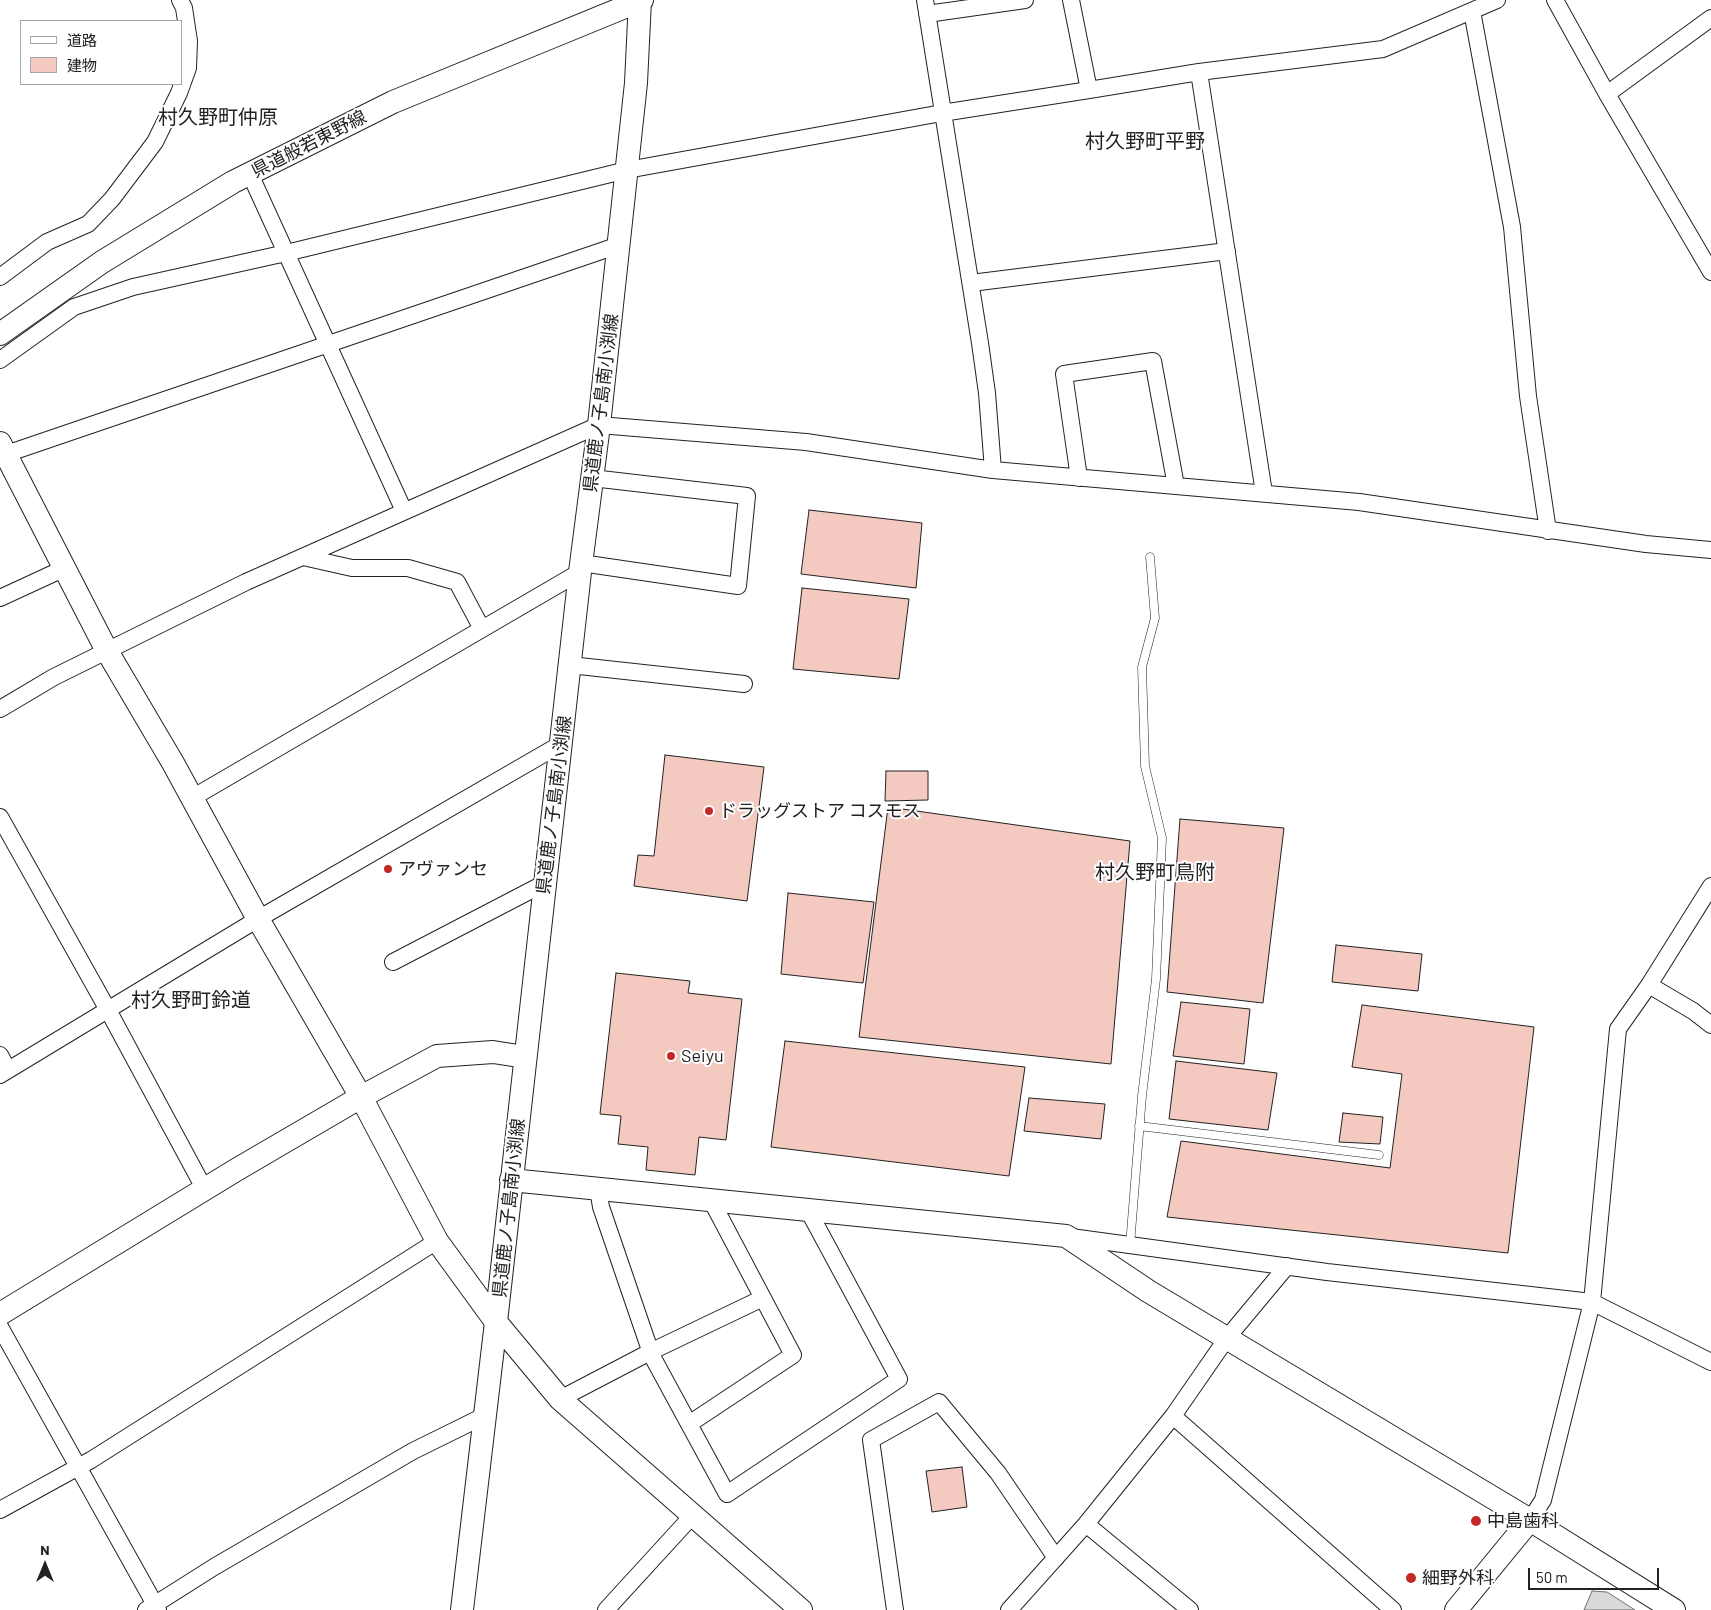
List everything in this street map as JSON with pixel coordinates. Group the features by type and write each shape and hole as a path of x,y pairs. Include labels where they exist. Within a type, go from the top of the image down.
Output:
{"street":[{"path":"180,0 184,8 189,40 188,68 182,85"},
{"name":"県道鹿ノ子島南小渕線","path":"462,1610 581,567 599,425 636,83 641,0"},
{"name":"県道般若東野線","path":"0,334 102,262 233,182 393,102 641,0"},
{"path":"993,470 987,393 926,7 1025,0"},
{"path":"1071,0 1089,90"},
{"path":"0,360 74,307 133,287 286,253 627,170 942,113 1199,72 1383,49 1497,0"},
{"path":"1555,0 1607,94 1706,252 1711,272"},
{"path":"1472,11 1512,227 1528,396 1548,531"},
{"path":"1607,94 1711,18"},
{"path":"1199,72 1264,494"},
{"path":"0,277 47,242 88,224 112,199 155,142 182,85"},
{"path":"250,174 404,512"},
{"path":"618,245 328,344 3,449 107,651 361,1097 438,1241 496,1322 560,1399 801,1610"},
{"path":"971,283 1226,251"},
{"path":"1079,478 1064,374 1153,361 1176,486"},
{"path":"0,709 54,677 246,582 599,425 806,442 993,470 1359,502 1548,531 1646,544 1711,550"},
{"path":"192,798 482,629 581,567 738,586 747,496 592,478"},
{"path":"303,557 352,568 408,568 456,582 482,629"},
{"path":"0,598 65,568"},
{"path":"570,665 744,684"},
{"path":"0,1055 4,1072 258,919 561,744"},
{"path":"0,817 108,1010 205,1190"},
{"path":"392,962 545,883"},
{"path":"1456,1610 1530,1520 1543,1500 1592,1302 1618,1029 1705,906 1711,886"},
{"path":"1649,985 1693,1011 1711,1025"},
{"path":"0,1314 361,1097 437,1056 493,1052 525,1057"},
{"path":"512,1180 1066,1236 1288,1266 1592,1302 1711,1362"},
{"path":"598,1189 601,1207 650,1352 727,1494 899,1379 808,1210"},
{"path":"689,1424 793,1355 711,1200"},
{"path":"1066,1236 1148,1290 1530,1520 1674,1610"},
{"path":"0,1510 91,1460 438,1241"},
{"path":"1106,1263 1130,1245"},
{"path":"1012,1609 1086,1524 1173,1416 1227,1338 1288,1266"},
{"path":"560,1399 650,1352 763,1298"},
{"path":"0,1326 153,1608 214,1567 413,1451 484,1416"},
{"path":"895,1610 871,1440 939,1402 998,1473 1056,1558"},
{"path":"1173,1416 1393,1610"},
{"path":"606,1610 693,1515"},
{"path":"1086,1524 1190,1610"}],"lane":[{"path":"1130,1245 1140,1126 1156,979 1162,838 1145,766 1142,667 1155,618 1150,557"},
{"path":"1140,1126 1379,1155"}],"shaded area":[{"path":"1592,1591 1607,1592 1635,1610 1584,1610"}],"building":[{"path":"809,510 922,523 916,588 801,574"},
{"path":"802,588 909,599 899,679 793,669"},
{"name":"ドラッグストア コスモス","path":"665,755 764,767 747,901 634,886 638,855 654,856"},
{"path":"886,771 928,771 928,800 885,801"},
{"path":"888,807 1130,841 1111,1064 859,1037"},
{"path":"1180,819 1284,828 1263,1003 1167,992"},
{"path":"788,893 874,902 863,983 781,974"},
{"path":"1336,945 1422,954 1418,991 1332,982"},
{"name":"Seiyu","path":"616,973 690,981 688,993 742,999 726,1140 699,1137 695,1175 646,1170 648,1147 618,1144 621,1116 600,1114"},
{"path":"1181,1002 1250,1009 1244,1064 1173,1056"},
{"path":"1362,1005 1534,1027 1508,1253 1167,1217 1181,1141 1390,1168 1402,1074 1352,1067"},
{"path":"785,1041 1025,1067 1009,1176 771,1147"},
{"path":"1176,1061 1277,1073 1268,1130 1169,1119"},
{"path":"1029,1098 1105,1104 1101,1139 1024,1131"},
{"path":"1343,1113 1383,1117 1380,1144 1339,1142"},
{"path":"962,1467 967,1507 932,1512 926,1471"}],"place":[{"name":"ドラッグストア コスモス","path":"709,811"},
{"name":"アヴァンセ","path":"388,869"},
{"name":"Seiyu","path":"671,1056"},
{"name":"中島歯科","path":"1476,1521"},
{"name":"細野外科","path":"1411,1578"}],"district":[{"name":"村久野町仲原","path":"218,117"},
{"name":"村久野町平野","path":"1145,141"},
{"name":"村久野町鳥附","path":"1155,872"},
{"name":"村久野町鈴道","path":"191,1000"}]}
